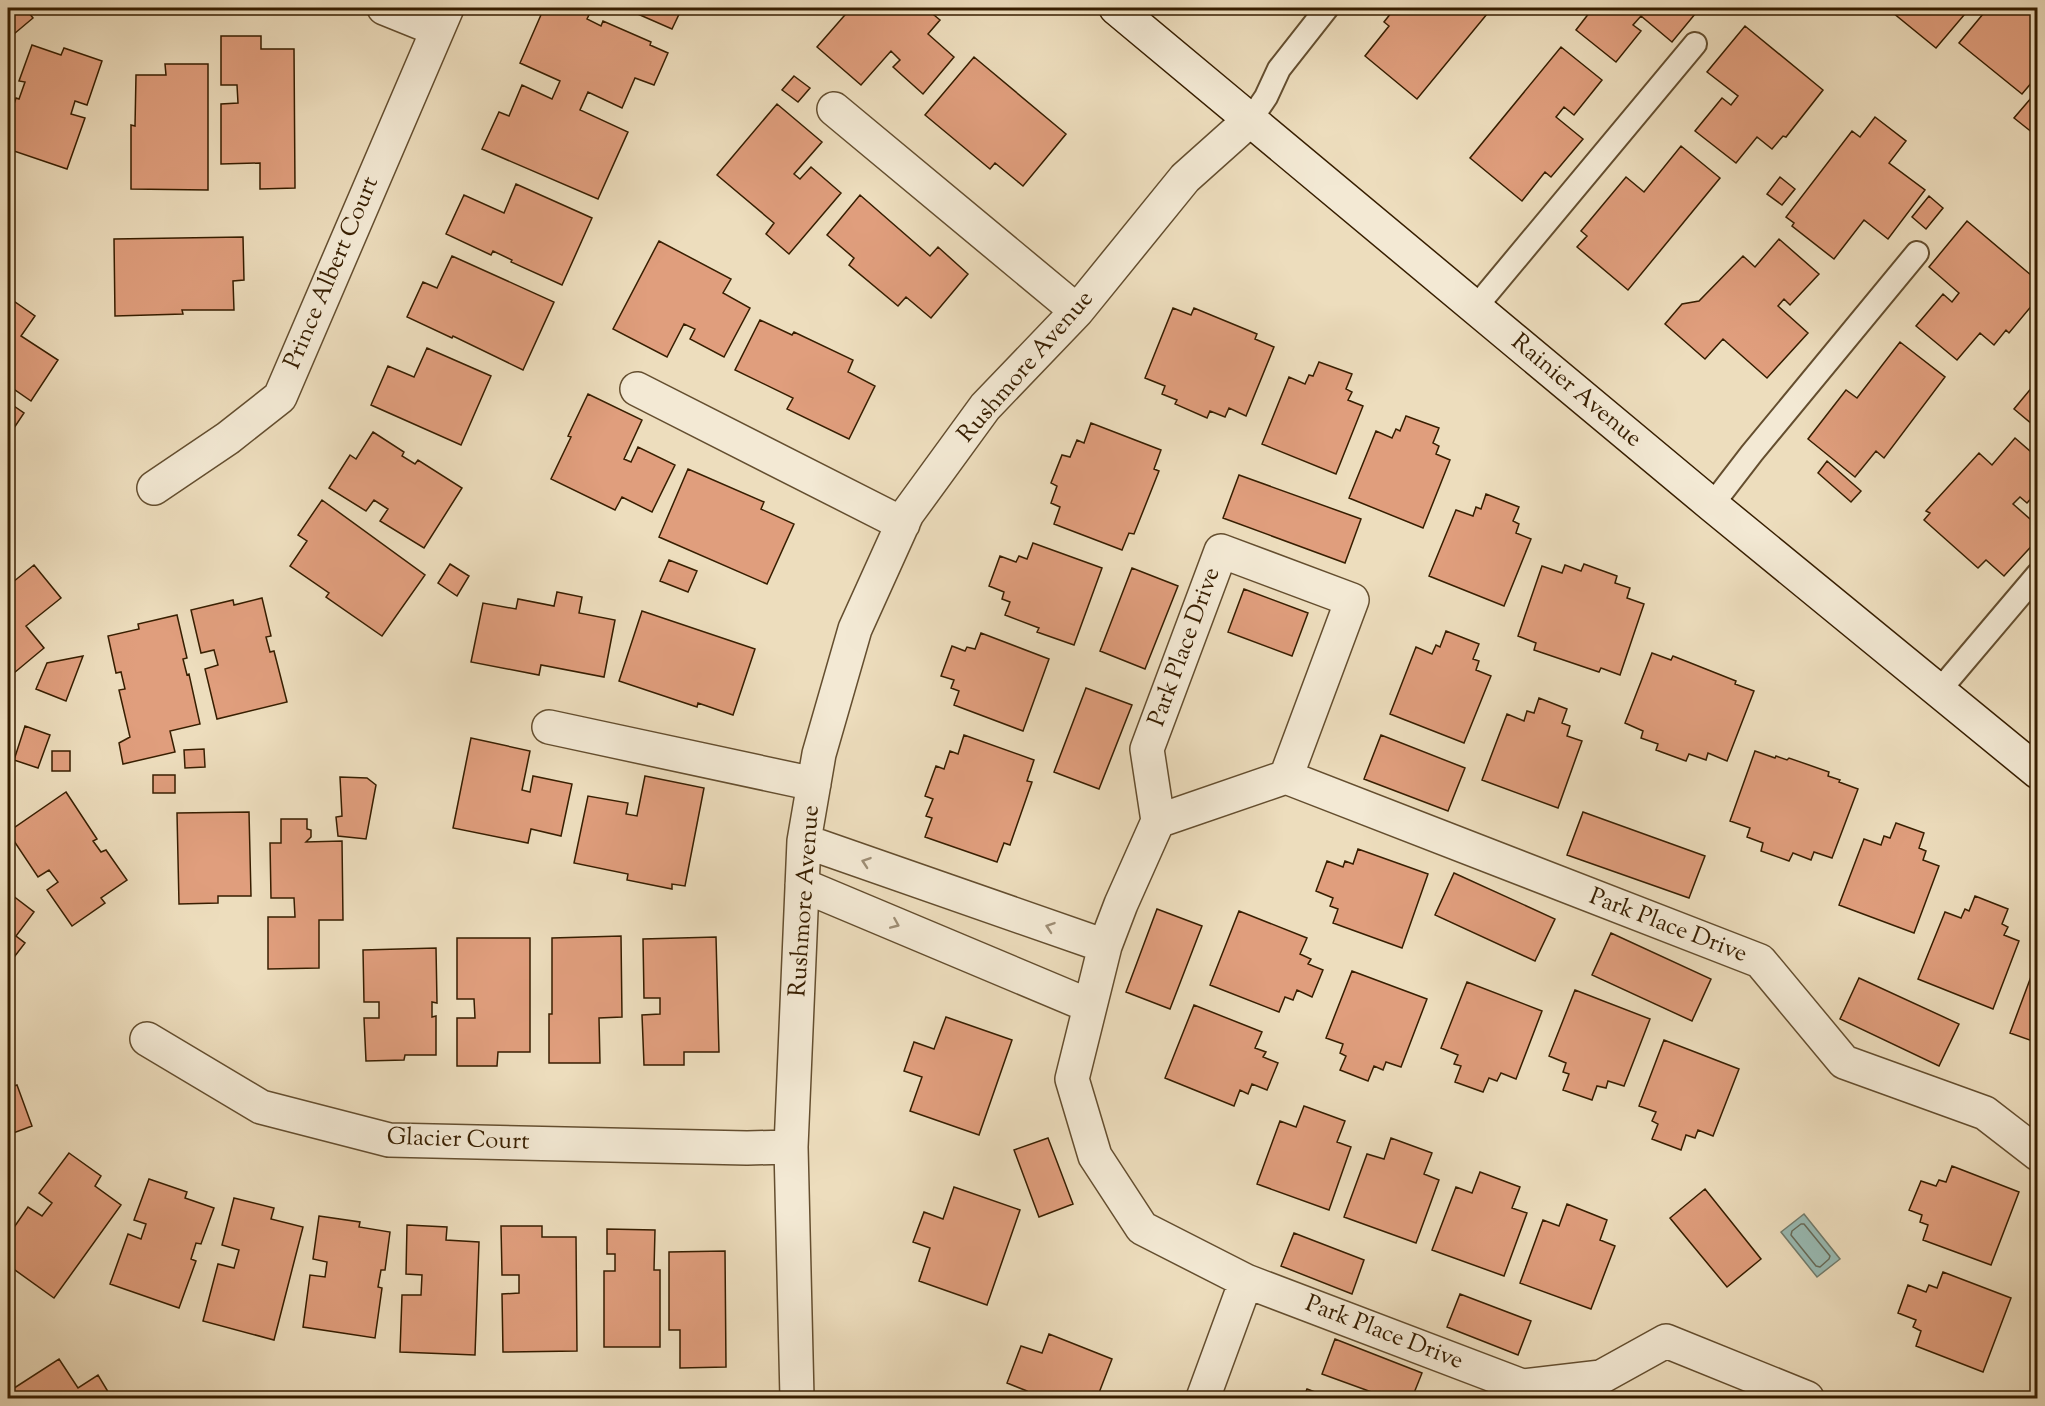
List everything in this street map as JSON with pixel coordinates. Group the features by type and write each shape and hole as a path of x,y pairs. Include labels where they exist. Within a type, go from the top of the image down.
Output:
{"street":[{"path":"384,8 441,19"},
{"name":"Rainier Avenue","path":"1116,8 1712,505 2037,772"},
{"name":"Prince Albert Court","path":"154,488 228,438 280,397 441,19"},
{"path":"834,109 1077,311"},
{"name":"Rushmore Avenue","path":"797,1398 791,1147 804,841 819,754 855,629 907,514 985,407 1077,311 1185,178 1251,119"},
{"path":"637,389 903,524"},
{"name":"Park Place Drive","path":"1807,1398 1666,1341 1601,1377 1520,1392 1246,1281 1142,1228 1095,1156 1072,1079 1105,946 1120,904 1158,820 1147,749 1221,550 1352,600 1286,777 1760,961 1844,1062 1985,1113 2037,1154"},
{"path":"549,727 814,784"},
{"path":"1158,820 1286,777"},
{"path":"804,841 1105,946"},
{"path":"802,885 1090,1006"},
{"name":"Glacier Court","path":"147,1039 261,1107 389,1140 791,1147"},
{"path":"1203,1398 1246,1281"}],"lane":[{"path":"1251,119 1266,97 1279,69 1327,8"},
{"path":"1475,308 1695,44"},
{"path":"1712,505 1752,453 1917,254"},
{"path":"1938,692 2037,574"}],"water":[{"path":"1804,1214 1840,1259 1817,1277 1781,1232"}],"building":[{"path":"8,8 25,8 33,18 8,39"},
{"path":"544,8 571,8 589,15 587,19 601,26 603,21 651,42 650,45 668,53 654,85 635,78 622,108 588,92 580,110 628,132 598,199 482,149 499,112 509,116 522,85 552,99 560,81 520,63"},
{"path":"624,8 682,8 672,29"},
{"path":"851,8 930,8 928,10 940,20 928,34 954,57 923,94 893,67 900,60 891,51 861,85 817,47"},
{"path":"1395,8 1492,8 1417,99 1365,56 1389,26 1384,22"},
{"path":"1593,8 1700,8 1672,42 1641,16 1633,25 1641,31 1616,62 1576,30"},
{"path":"1887,8 1970,8 1936,48"},
{"path":"1988,8 2035,8 2038,10 2038,75 2022,94 1959,43"},
{"path":"1745,26 1823,90 1786,137 1783,136 1772,149 1757,137 1736,163 1695,131 1722,98 1731,105 1738,96 1707,72"},
{"path":"221,36 261,36 261,49 294,49 295,188 260,189 260,163 221,164 221,104 238,103 237,85 221,85"},
{"path":"32,45 61,55 64,48 102,61 87,105 75,101 71,114 85,118 67,169 8,149 8,122 16,98 19,99 25,82 19,81"},
{"path":"1561,47 1602,80 1574,115 1564,107 1556,117 1583,139 1551,177 1545,172 1522,201 1470,158"},
{"path":"974,57 1066,134 1023,186 995,163 990,169 925,115"},
{"path":"165,64 208,64 208,190 131,189 131,125 135,126 136,75 166,75"},
{"path":"794,76 810,88 798,102 782,90"},
{"path":"2038,90 2038,137 2014,118"},
{"path":"777,104 822,142 794,174 800,179 811,167 841,193 789,254 766,234 774,223 717,175"},
{"path":"1875,117 1906,141 1889,163 1925,190 1888,239 1864,220 1834,259 1792,226 1794,223 1786,217 1852,131 1860,137"},
{"path":"1681,146 1720,178 1628,290 1577,247 1587,236 1581,231 1626,177 1644,192"},
{"path":"1780,177 1795,189 1782,205 1767,194"},
{"path":"516,184 592,218 562,285 511,262 512,260 493,251 491,255 446,234 464,195 504,213"},
{"path":"860,195 930,256 938,247 968,274 931,318 906,297 898,306 849,265 854,258 827,235"},
{"path":"1929,196 1943,208 1926,229 1912,217"},
{"path":"1967,221 2038,281 2038,298 2009,333 2006,330 1994,345 1980,333 1957,360 1916,326 1943,294 1952,302 1959,293 1929,267"},
{"path":"243,237 244,280 233,281 234,310 182,310 183,314 115,316 114,239"},
{"path":"1779,239 1819,274 1790,305 1784,299 1778,306 1808,333 1767,378 1723,339 1705,359 1665,324 1682,304 1699,301 1743,256 1755,267"},
{"path":"659,241 731,279 723,293 750,308 724,357 690,339 695,329 684,324 667,357 613,329"},
{"path":"452,256 554,302 523,370 453,336 452,338 407,317 423,282 437,288"},
{"path":"8,297 35,316 21,336 58,360 31,401 8,385"},
{"path":"1173,308 1191,315 1194,308 1257,334 1255,339 1274,347 1246,416 1229,408 1225,417 1210,411 1207,418 1175,404 1177,400 1162,394 1165,386 1145,378"},
{"path":"760,320 792,335 794,332 853,360 848,372 875,386 849,439 787,409 793,398 735,370"},
{"path":"1900,342 1945,377 1884,458 1876,451 1855,477 1808,439 1846,390 1857,398"},
{"path":"427,348 491,376 461,445 371,405 388,366 414,377"},
{"path":"1319,362 1352,374 1346,389 1352,392 1348,400 1363,406 1336,474 1262,444 1289,377 1305,384 1309,375 1313,376"},
{"path":"2038,380 2038,429 2014,409"},
{"path":"588,394 642,420 624,459 631,462 638,447 675,465 652,512 622,497 615,510 551,479"},
{"path":"8,402 24,413 8,437"},
{"path":"1406,416 1439,428 1433,443 1439,446 1436,454 1450,460 1423,528 1349,498 1376,431 1392,438 1396,429 1400,431"},
{"path":"1091,423 1161,450 1154,469 1159,471 1134,534 1129,533 1122,550 1054,524 1060,507 1051,503 1057,486 1051,483 1062,455 1070,457 1077,440 1084,443"},
{"path":"373,432 404,452 402,456 415,464 418,460 462,488 424,548 380,521 388,509 374,500 366,511 329,488 350,455 356,459"},
{"path":"2015,438 2038,458 2038,491 2027,503 2020,497 2013,504 2038,526 2038,539 2004,576 1986,560 1978,568 1924,520 1930,513 1926,511 1979,453 1992,465"},
{"path":"1827,461 1861,491 1851,502 1818,473"},
{"path":"688,469 764,502 761,509 794,524 767,584 659,537"},
{"path":"1239,475 1361,519 1345,563 1223,518"},
{"path":"1486,494 1519,507 1513,521 1519,524 1516,533 1531,539 1504,606 1429,576 1456,510 1473,516 1476,507 1481,509"},
{"path":"322,500 425,575 382,636 326,597 329,593 290,566 307,541 298,535"},
{"path":"1033,543 1102,568 1074,645 1037,632 1039,628 1005,615 1010,602 1002,599 1004,592 989,586 1000,556 1016,562 1019,556 1027,559"},
{"path":"669,560 697,571 688,592 660,581"},
{"path":"450,564 469,576 457,596 438,583"},
{"path":"1584,564 1617,576 1615,583 1630,588 1627,598 1644,604 1620,675 1601,668 1599,672 1534,650 1536,643 1518,636 1542,566 1562,573 1565,565 1581,571"},
{"path":"34,565 61,598 26,626 44,648 8,678 8,586"},
{"path":"1132,568 1178,586 1145,669 1100,651"},
{"path":"1244,589 1308,613 1292,656 1228,632"},
{"path":"557,592 582,597 579,613 615,620 604,677 541,665 539,675 471,662 483,603 516,609 518,599 554,606"},
{"path":"262,598 271,636 266,637 270,652 274,651 287,702 217,719 205,669 218,665 214,650 201,653 191,610 233,600 234,605"},
{"path":"642,611 755,649 733,715 698,703 697,707 619,681"},
{"path":"177,615 187,658 183,659 187,675 189,674 200,724 170,731 175,752 123,764 119,743 130,737 119,690 125,689 121,672 116,673 108,636 139,629 138,624"},
{"path":"1446,631 1479,644 1473,659 1479,661 1476,670 1491,676 1464,743 1390,714 1416,647 1432,654 1436,645 1440,647"},
{"path":"981,633 1049,659 1023,731 954,705 959,691 951,688 954,680 941,676 952,646 965,651 967,647 975,649"},
{"path":"1652,653 1671,660 1673,656 1736,681 1735,684 1754,691 1727,761 1708,753 1706,760 1689,754 1686,761 1656,750 1658,744 1641,738 1643,731 1625,723"},
{"path":"83,656 66,701 36,689 47,663"},
{"path":"1086,688 1132,705 1099,789 1054,772"},
{"path":"1539,698 1567,709 1562,723 1570,726 1567,736 1582,741 1558,808 1482,780 1507,714 1524,721 1527,711 1534,713"},
{"path":"25,726 50,735 38,768 14,760"},
{"path":"964,735 1034,760 1027,781 1032,782 1010,845 1004,843 997,862 925,837 932,818 926,816 933,799 925,796 936,766 944,769 950,751 958,754"},
{"path":"1381,735 1465,768 1448,811 1364,779"},
{"path":"471,738 530,751 522,790 530,792 533,776 572,784 561,836 531,829 528,843 453,828"},
{"path":"204,749 205,767 185,768 184,750"},
{"path":"52,751 70,751 70,771 52,771"},
{"path":"1755,751 1775,758 1776,756 1787,760 1789,758 1829,772 1828,776 1858,789 1832,858 1814,852 1811,860 1793,853 1789,861 1761,851 1763,843 1747,837 1750,828 1730,821"},
{"path":"153,775 175,775 175,793 153,793"},
{"path":"645,776 704,788 685,886 672,884 672,889 627,880 628,874 574,863 588,796 628,803 626,814 637,816"},
{"path":"340,777 367,778 376,785 366,839 338,836 336,817 342,816"},
{"path":"66,792 97,839 93,841 101,852 106,850 127,880 101,898 105,903 72,926 47,890 58,882 49,870 38,877 8,832"},
{"path":"249,812 251,896 218,896 218,903 179,904 177,813"},
{"path":"1583,812 1705,856 1689,898 1567,855"},
{"path":"281,819 307,819 307,829 311,830 311,837 306,842 342,841 343,920 319,920 319,968 268,969 268,917 295,917 294,898 271,898 270,843 281,843"},
{"path":"1896,823 1924,833 1919,848 1926,851 1923,860 1939,866 1914,933 1839,905 1864,839 1881,845 1884,836 1890,838"},
{"path":"1358,849 1428,874 1402,948 1333,923 1338,909 1330,906 1333,898 1316,891 1327,861 1343,867 1345,861 1353,864"},
{"path":"1454,873 1555,919 1535,961 1435,915"},
{"path":"8,892 34,912 16,936 25,943 8,965"},
{"path":"1975,896 2008,909 2002,924 2008,927 2004,935 2019,941 1993,1009 1918,979 1945,912 1961,918 1965,909 1969,911"},
{"path":"1157,909 1202,926 1170,1009 1126,992"},
{"path":"1239,911 1307,938 1300,954 1311,959 1308,964 1323,970 1312,997 1297,990 1293,1000 1285,997 1279,1012 1210,985"},
{"path":"1611,933 1711,979 1692,1021 1592,975"},
{"path":"621,936 622,1017 599,1018 600,1063 549,1063 549,1014 552,1014 552,938"},
{"path":"716,937 719,1052 684,1052 684,1065 644,1065 642,1015 660,1014 660,998 644,998 643,939"},
{"path":"457,938 530,938 530,1052 498,1052 497,1066 457,1066 457,1018 475,1018 474,999 457,999"},
{"path":"436,948 437,1003 432,1002 432,1017 436,1016 436,1055 405,1055 404,1060 366,1061 364,1018 379,1018 379,1002 364,1002 363,950"},
{"path":"2035,966 2038,967 2038,1043 2010,1033"},
{"path":"1352,971 1427,999 1401,1067 1386,1062 1383,1070 1374,1066 1368,1081 1340,1070 1346,1056 1340,1053 1343,1044 1326,1038"},
{"path":"1859,978 1959,1024 1939,1066 1840,1019"},
{"path":"1467,982 1542,1011 1516,1079 1501,1073 1497,1081 1489,1078 1483,1092 1455,1082 1461,1066 1454,1064 1458,1055 1441,1048"},
{"path":"1575,990 1650,1019 1624,1086 1608,1081 1606,1088 1597,1086 1592,1100 1563,1090 1569,1074 1563,1072 1566,1063 1549,1056"},
{"path":"1194,1005 1262,1032 1255,1048 1266,1052 1263,1057 1278,1063 1267,1090 1252,1084 1248,1094 1240,1090 1234,1106 1165,1078"},
{"path":"8,1011 14,1012 9,1051 8,1050"},
{"path":"946,1017 1012,1040 979,1135 910,1111 922,1077 904,1071 914,1042 934,1049"},
{"path":"1664,1040 1739,1069 1713,1136 1698,1130 1695,1138 1686,1135 1681,1150 1652,1139 1658,1124 1652,1121 1656,1112 1639,1106"},
{"path":"17,1085 32,1126 8,1135 8,1088"},
{"path":"1304,1106 1345,1121 1337,1142 1351,1147 1329,1210 1257,1184 1280,1121 1296,1127"},
{"path":"1048,1138 1073,1204 1039,1217 1014,1150"},
{"path":"1391,1138 1432,1153 1424,1174 1439,1180 1416,1243 1344,1217 1367,1154 1384,1159"},
{"path":"69,1153 101,1176 95,1186 121,1205 54,1298 8,1265 8,1236 28,1207 42,1216 52,1203 39,1193"},
{"path":"1952,1166 2019,1192 1991,1265 1923,1240 1928,1225 1920,1222 1922,1215 1909,1210 1921,1181 1936,1186 1939,1180 1946,1182"},
{"path":"1480,1172 1520,1187 1512,1208 1527,1213 1504,1276 1432,1250 1456,1187 1472,1193"},
{"path":"149,1179 187,1192 185,1198 214,1208 201,1244 196,1243 191,1259 196,1261 179,1308 110,1284 128,1234 141,1239 146,1224 134,1220"},
{"path":"954,1187 1020,1210 987,1305 919,1281 930,1248 913,1242 924,1212 943,1219"},
{"path":"1705,1189 1761,1259 1727,1287 1670,1218"},
{"path":"234,1198 274,1208 271,1219 303,1227 274,1340 203,1321 218,1264 234,1268 239,1250 222,1245"},
{"path":"1567,1204 1607,1220 1600,1240 1615,1246 1591,1309 1520,1283 1543,1220 1559,1226"},
{"path":"319,1216 360,1222 359,1227 390,1232 385,1270 381,1270 378,1287 382,1288 375,1338 303,1327 310,1275 325,1277 327,1262 313,1259"},
{"path":"407,1225 447,1227 446,1240 479,1242 475,1355 400,1352 402,1295 421,1295 422,1275 406,1274"},
{"path":"501,1226 542,1226 542,1237 576,1237 577,1351 503,1352 502,1294 519,1293 519,1275 502,1275"},
{"path":"607,1229 655,1230 654,1270 660,1270 660,1347 604,1347 604,1271 615,1271 615,1254 607,1254"},
{"path":"1294,1233 1364,1260 1352,1294 1281,1266"},
{"path":"725,1251 726,1367 680,1368 680,1330 669,1330 669,1252"},
{"path":"1943,1272 2011,1298 1983,1372 1916,1346 1921,1331 1913,1327 1916,1320 1898,1313 1908,1285 1926,1292 1929,1285 1937,1288"},
{"path":"1460,1294 1531,1321 1518,1355 1447,1327"},
{"path":"1049,1334 1112,1359 1097,1398 1024,1398 1027,1391 1007,1383 1021,1346 1042,1353"},
{"path":"1335,1339 1422,1373 1412,1398 1388,1398 1322,1374"},
{"path":"59,1359 78,1388 98,1375 110,1395 104,1398 8,1398 8,1392"},
{"path":"1307,1389 1331,1398 1291,1398 1293,1393 1304,1396"}]}
